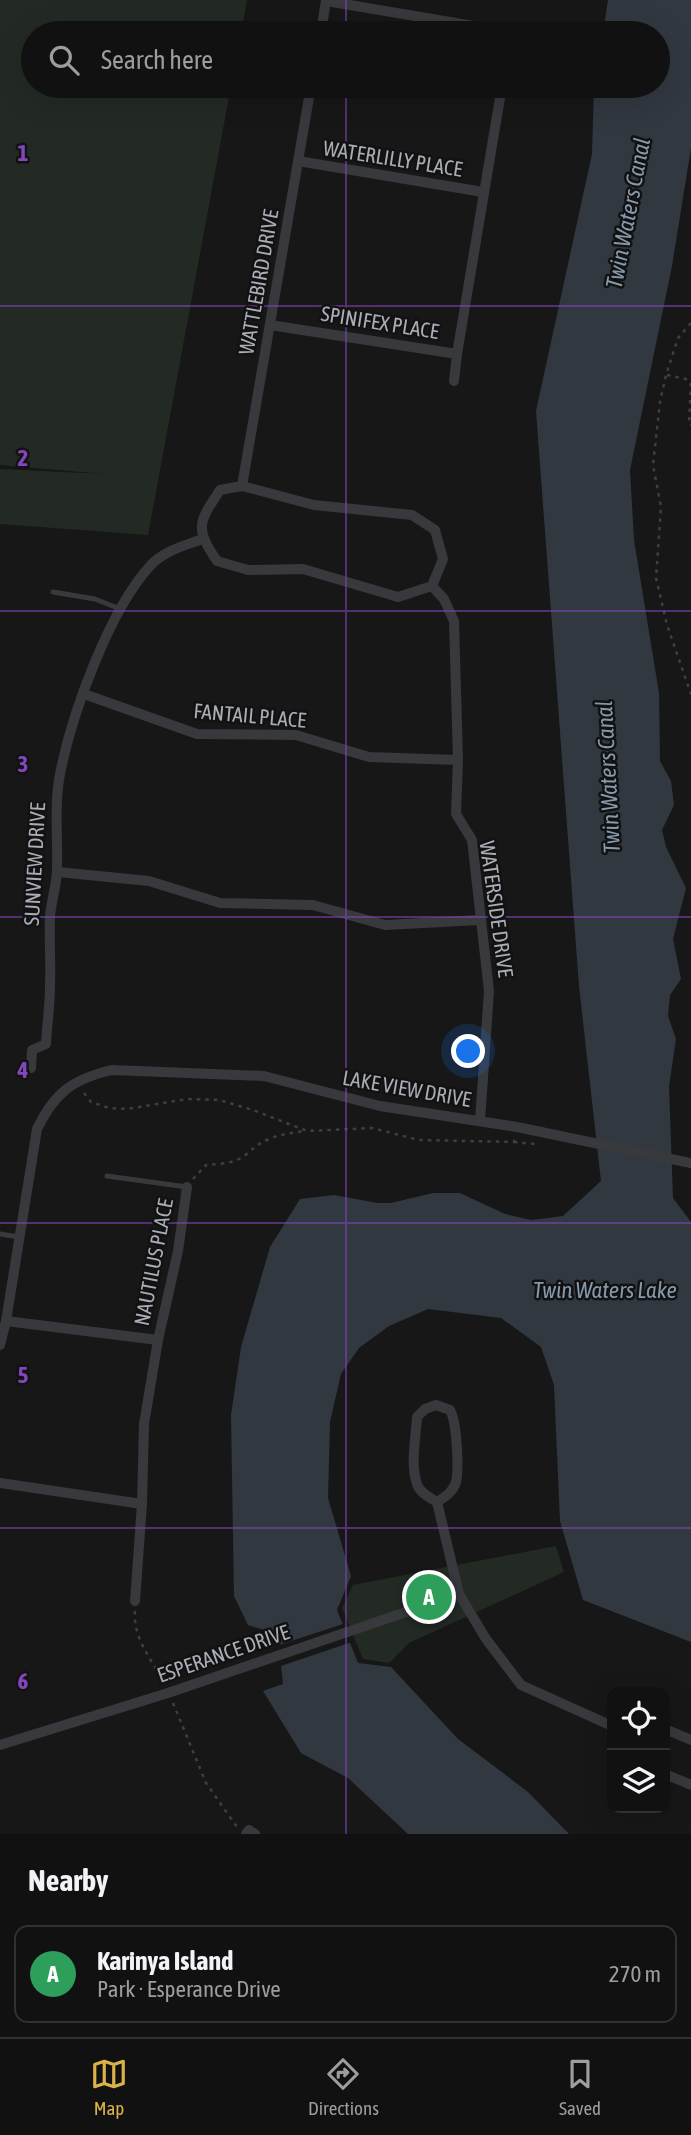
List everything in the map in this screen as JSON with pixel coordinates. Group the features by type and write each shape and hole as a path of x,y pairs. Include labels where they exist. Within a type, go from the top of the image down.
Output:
{"street":[{"path":"323,21 326,1 443,21"},
{"name":"WATTLEBIRD DRIVE","path":"242,486 309,98"},
{"name":"WATERLILLY PLACE","path":"457,354 500,98"},
{"name":"WATERLILLY PLACE","path":"298,162 483,192"},
{"name":"SPINIFEX PLACE","path":"270,325 457,354 454,381"},
{"path":"242,486 314,505 412,515 435,530 443,559 432,586 398,597 303,569 248,570 217,561 202,539 202,517 220,490 242,486"},
{"name":"SUNVIEW DRIVE","path":"31,1068 32,1050 46,1044 51,984 51,913 58,872 56,816 60,775 72,725 101,646 120,609 150,565 164,554 202,539"},
{"name":"WATERSIDE DRIVE","path":"432,586 444,599 454,621 458,760 456,814 472,840 489,991 480,1121"},
{"name":"FANTAIL PLACE","path":"84,694 197,734 296,735 369,757 458,760"},
{"path":"58,872 149,881 220,903 313,905 384,925 480,920"},
{"name":"LAKE VIEW DRIVE","path":"75,1082 112,1070 264,1076 380,1107 517,1127 691,1163"},
{"path":"0,1345 37,1129 46,1111 60,1094 75,1082"},
{"name":"NAUTILUS PLACE","path":"135,1601 144,1424 158,1340 178,1251 187,1187"},
{"name":"NAUTILUS PLACE","path":"6,1321 158,1340"},
{"path":"437,1502 448,1495 456,1483 456,1425 450,1410 436,1405 425,1409 417,1417 417,1485 424,1495 437,1502 459,1594 486,1639 521,1685 607,1724"},
{"path":"0,1483 142,1504"},
{"name":"ESPERANCE DRIVE","path":"0,1745 168,1693 459,1594"},
{"path":"670,1731 691,1740"},
{"path":"670,1776 691,1784"}],"lane":[{"path":"53,592 95,599 120,609"},
{"name":"NAUTILUS PLACE","path":"107,1176 187,1187"},
{"path":"0,1234 19,1237"}],"path":[{"path":"691,323 678,338 666,375 653,465 661,507 656,578 667,625 691,694"},
{"path":"666,375 691,381 691,425"},
{"path":"75,1082 91,1102 108,1108 127,1109 187,1099 219,1100 307,1131"},
{"path":"187,1187 205,1166 242,1157 252,1147 284,1133 372,1128 419,1140 514,1142 517,1127"},
{"path":"135,1601 134,1625 189,1738 206,1783 238,1828 250,1833"}],"shaded area":[{"path":"0,0 247,0 243,21 21,21 21,98 229,98 148,535 0,524 0,469 105,474 0,465"},
{"path":"556,1546 564,1572 409,1643 389,1663 363,1659 342,1608 353,1585"}],"water":[{"name":"Twin Waters Lake","path":"608,0 691,0 691,148 672,266 630,470 634,540 659,693 660,761 671,781 674,805 662,830 666,847 686,888 673,939 681,979 670,995 668,1016 676,1039 669,1086 673,1198 691,1222 691,1642 583,1600 560,1521 554,1385 541,1347 501,1318 428,1309 389,1326 359,1348 341,1374 330,1422 328,1498 351,1576 337,1610 358,1663 391,1667 458,1739 528,1792 569,1834 408,1834 348,1778 301,1753 263,1691 283,1684 278,1634 248,1625 234,1596 231,1415 241,1347 270,1247 300,1199 334,1195 391,1203 433,1193 460,1193 505,1214 531,1220 563,1216 601,1181 579,986 536,411 592,154 594,98 670,98 670,21 605,21"}],"pier":[{"path":"346,1623 352,1642 278,1667 276,1646"}],"place":[{"name":"Karinya Island","path":"429,1597"}],"water label":[{"name":"Twin Waters Canal","path":"628,213"},
{"name":"Twin Waters Canal","path":"608,777"}]}
